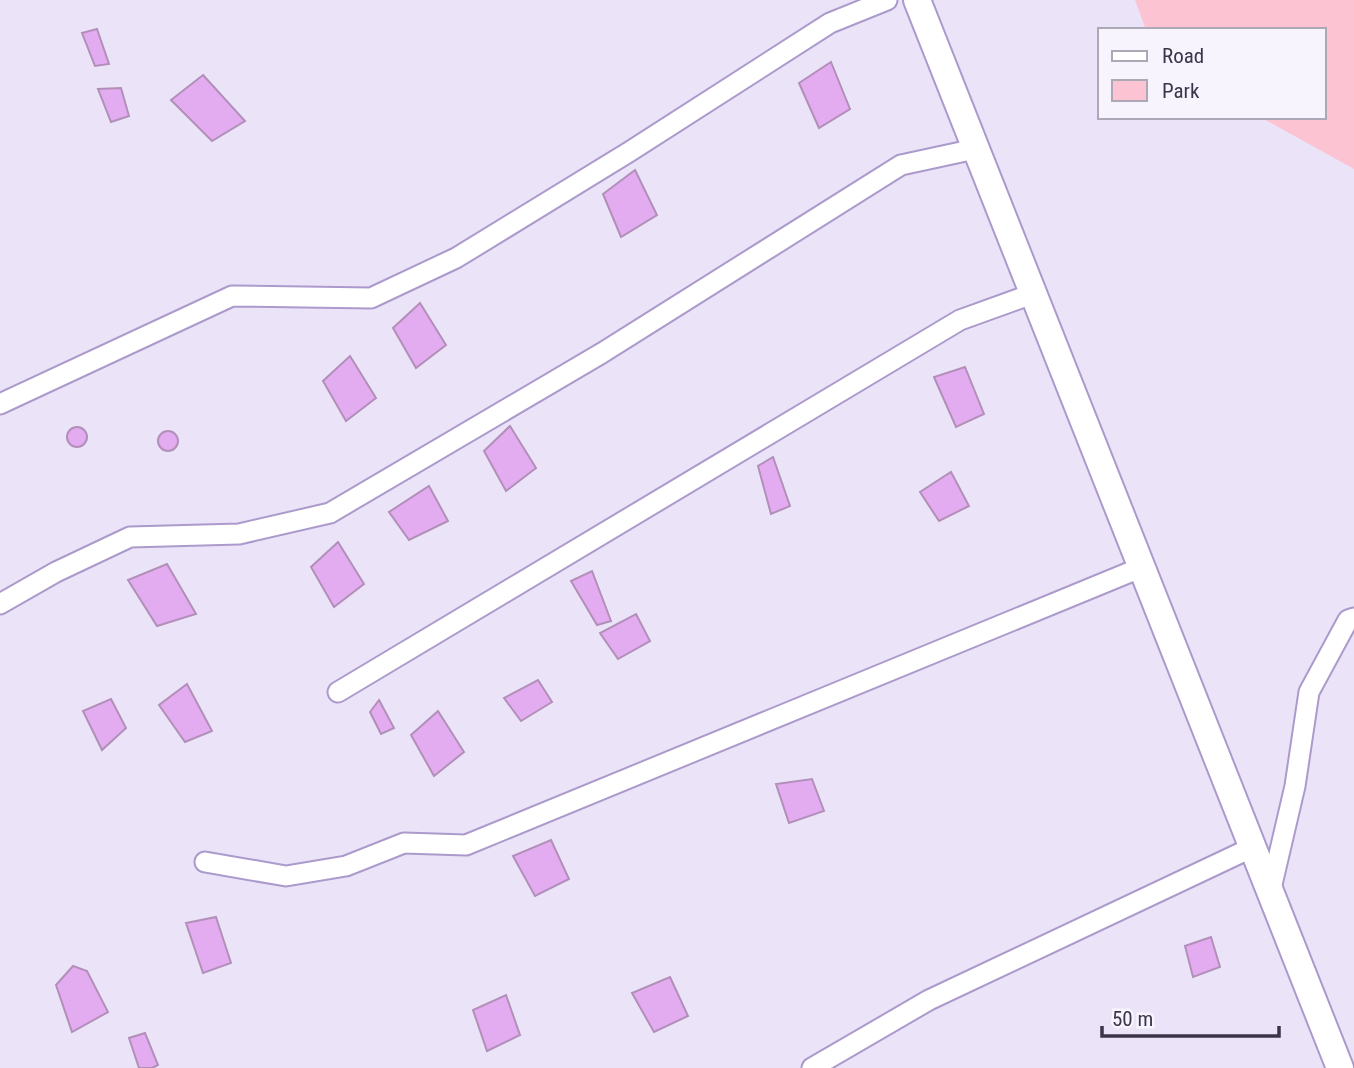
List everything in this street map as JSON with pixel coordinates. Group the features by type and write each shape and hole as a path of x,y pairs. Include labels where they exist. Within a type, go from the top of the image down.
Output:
{"street":[{"path":"2,397 232,296 371,298 457,258 830,23 887,0"},
{"path":"917,0 1340,1068"},
{"path":"0,604 56,572 130,537 239,534 330,513 602,353 901,164 975,149"},
{"path":"338,692 960,320 1032,294"},
{"path":"205,862 286,876 346,866 404,843 466,845 1140,568"},
{"path":"1270,892 1295,786 1309,692 1349,620 1354,618"},
{"path":"812,1068 929,1000 1251,848"}],"green space":[{"path":"1135,0 1354,0 1354,169 1264,119 1326,119 1326,28 1145,28"}],"building":[{"path":"97,29 109,64 95,66 82,33"},
{"path":"831,62 850,109 819,128 799,83"},
{"path":"203,75 245,121 212,141 171,100"},
{"path":"121,88 129,116 111,122 98,89"},
{"path":"635,170 657,215 621,237 603,194"},
{"path":"420,303 446,345 416,368 393,328"},
{"path":"350,356 376,398 346,421 323,381"},
{"path":"965,367 984,414 956,427 934,377"},
{"path":"510,426 536,468 506,491 484,451"},
{"path":"73,427 81,427 87,437 81,447 73,447 67,441 67,433"},
{"path":"164,431 172,431 178,441 172,451 164,451 158,445 158,437"},
{"path":"773,457 790,506 771,514 758,466"},
{"path":"951,472 969,506 939,521 920,492"},
{"path":"429,486 448,521 409,540 389,512"},
{"path":"338,542 364,584 334,607 311,567"},
{"path":"167,564 196,614 157,626 128,580"},
{"path":"592,571 611,621 597,625 571,581"},
{"path":"636,614 650,641 618,659 600,633"},
{"path":"538,680 552,702 521,721 504,698"},
{"path":"187,684 212,731 185,742 159,705"},
{"path":"111,699 126,728 102,750 83,711"},
{"path":"379,700 394,728 381,734 370,712"},
{"path":"438,711 464,752 434,776 411,735"},
{"path":"812,779 824,811 789,823 776,784"},
{"path":"551,840 569,879 535,896 513,856"},
{"path":"216,917 231,963 203,973 186,923"},
{"path":"1211,937 1220,967 1193,977 1185,946"},
{"path":"73,966 87,971 108,1012 72,1032 56,985"},
{"path":"670,977 688,1016 654,1032 632,993"},
{"path":"506,995 520,1035 487,1051 473,1010"},
{"path":"145,1033 158,1065 152,1068 139,1068 129,1038"}]}
